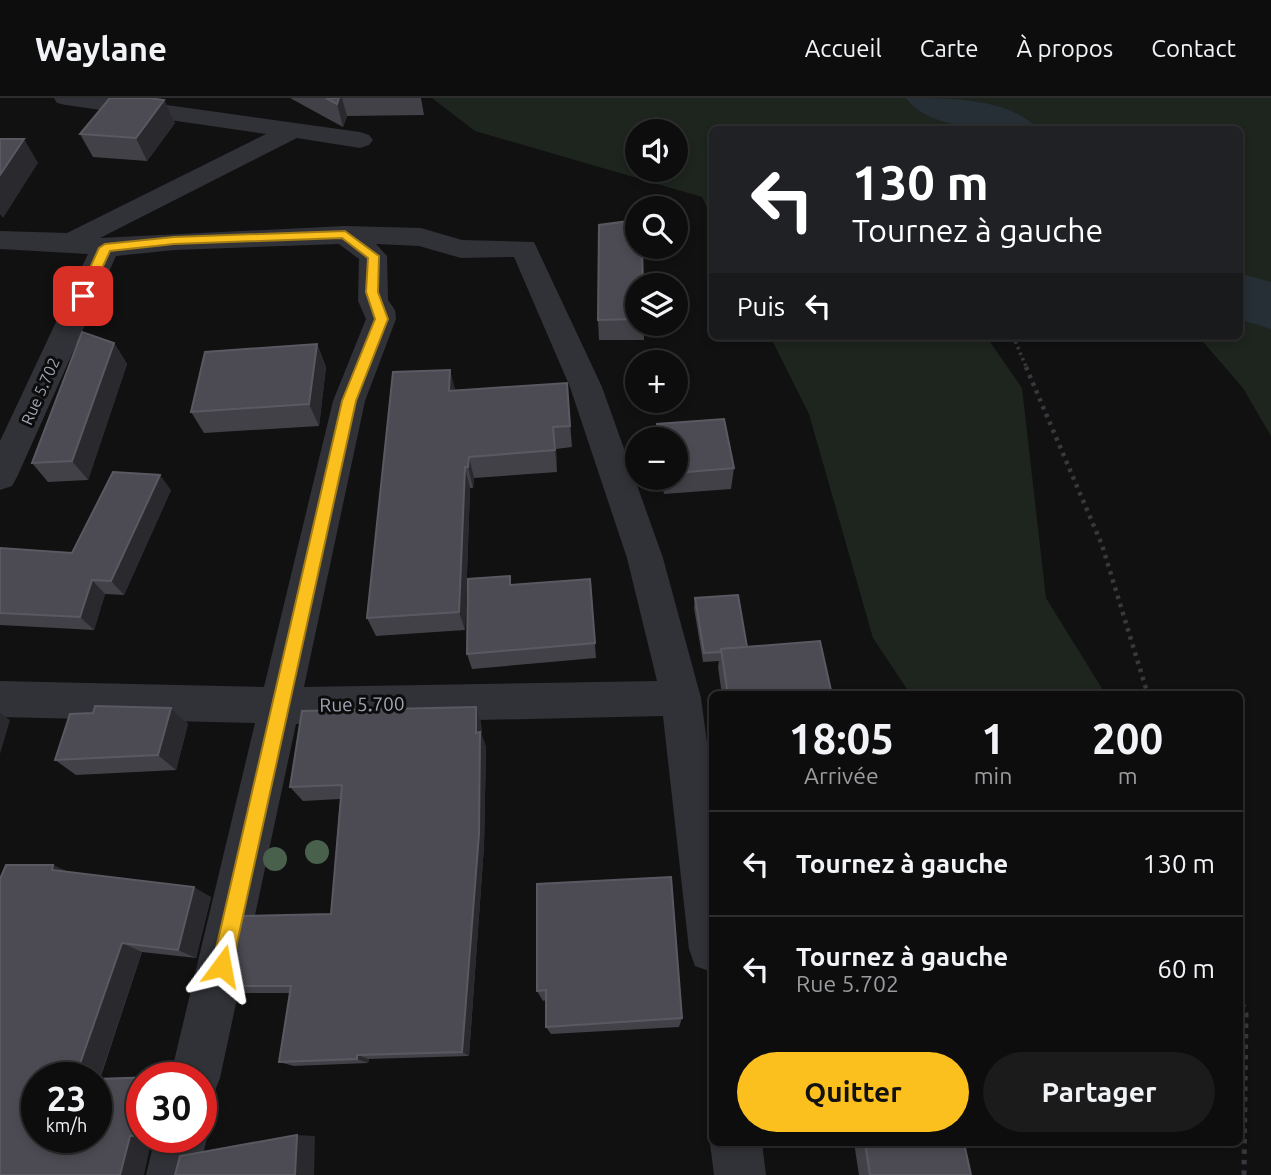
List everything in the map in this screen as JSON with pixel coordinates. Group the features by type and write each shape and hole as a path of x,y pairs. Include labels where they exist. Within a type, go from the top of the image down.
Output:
{"street":[{"path":"66,98 360,141"},
{"path":"155,113 199,98"},
{"path":"71,242 290,132"},
{"path":"0,240 71,242 105,248 174,241 345,235 421,237 461,249 516,247 527,251 586,387 645,558 681,698 709,925"},
{"path":"199,1062 349,401 382,319 372,292 373,256 345,235"},
{"name":"Rue 5.702","path":"0,477 105,248"},
{"name":"Rue 5.700","path":"0,699 281,706 681,698"},
{"path":"736,1146 740,1175"},
{"path":"172,1175 177,1153"}],"path":[{"path":"1015,340 1102,545 1147,691"},
{"path":"1243,1007 1244,1175"}],"shaded area":[{"path":"432,98 1271,98 1271,436 1243,388 1201,340 1243,340 1243,126 709,126 709,212 702,197 650,182 688,182 688,119 625,119 625,175 475,131"},
{"path":"772,340 989,340 1022,388 1046,598 1104,691 908,691 873,638 809,414"}],"building":[{"path":"110,98 164,100 136,138 80,134"},
{"path":"326,98 339,98 337,104"},
{"path":"0,139 24,139 0,175"},
{"path":"625,222 625,259 642,259 643,273 625,273 625,319 598,320 599,225"},
{"path":"82,332 114,343 72,461 32,463"},
{"path":"317,344 309,404 191,412 205,352"},
{"path":"450,370 449,391 567,383 570,426 553,427 555,450 469,457 468,467 465,467 459,612 367,618 393,372"},
{"path":"724,419 734,468 688,472 688,427 658,427 657,424"},
{"path":"113,472 160,475 111,581 92,580 80,617 0,613 0,548 72,553"},
{"path":"510,576 510,585 590,579 595,643 467,654 468,579"},
{"path":"738,595 747,647 704,653 695,598"},
{"path":"820,641 831,691 727,691 721,649"},
{"path":"95,706 171,708 158,755 55,760 70,714 93,713"},
{"path":"476,707 476,733 480,732 479,834 462,1052 357,1055 357,1059 279,1062 291,986 225,986 240,916 331,914 342,785 290,787 302,711"},
{"path":"6,865 53,865 52,870 194,887 178,950 122,943 81,1062 21,1062 21,1153 112,1153 112,1078 126,1078 126,1152 120,1175 0,1175 0,879"},
{"path":"671,877 682,1018 546,1027 546,990 537,991 537,884"},
{"path":"297,1135 295,1175 175,1175 180,1156 217,1153 217,1149"},
{"path":"865,1146 965,1146 971,1175 870,1175"}],"waterway":[{"path":"933,98 998,120 1006,126"},
{"path":"1243,296 1271,307"}],"route":[{"path":"83,296 105,248 174,241 345,235 373,256 373,301 380,310 382,319 349,401 222,966"}]}
